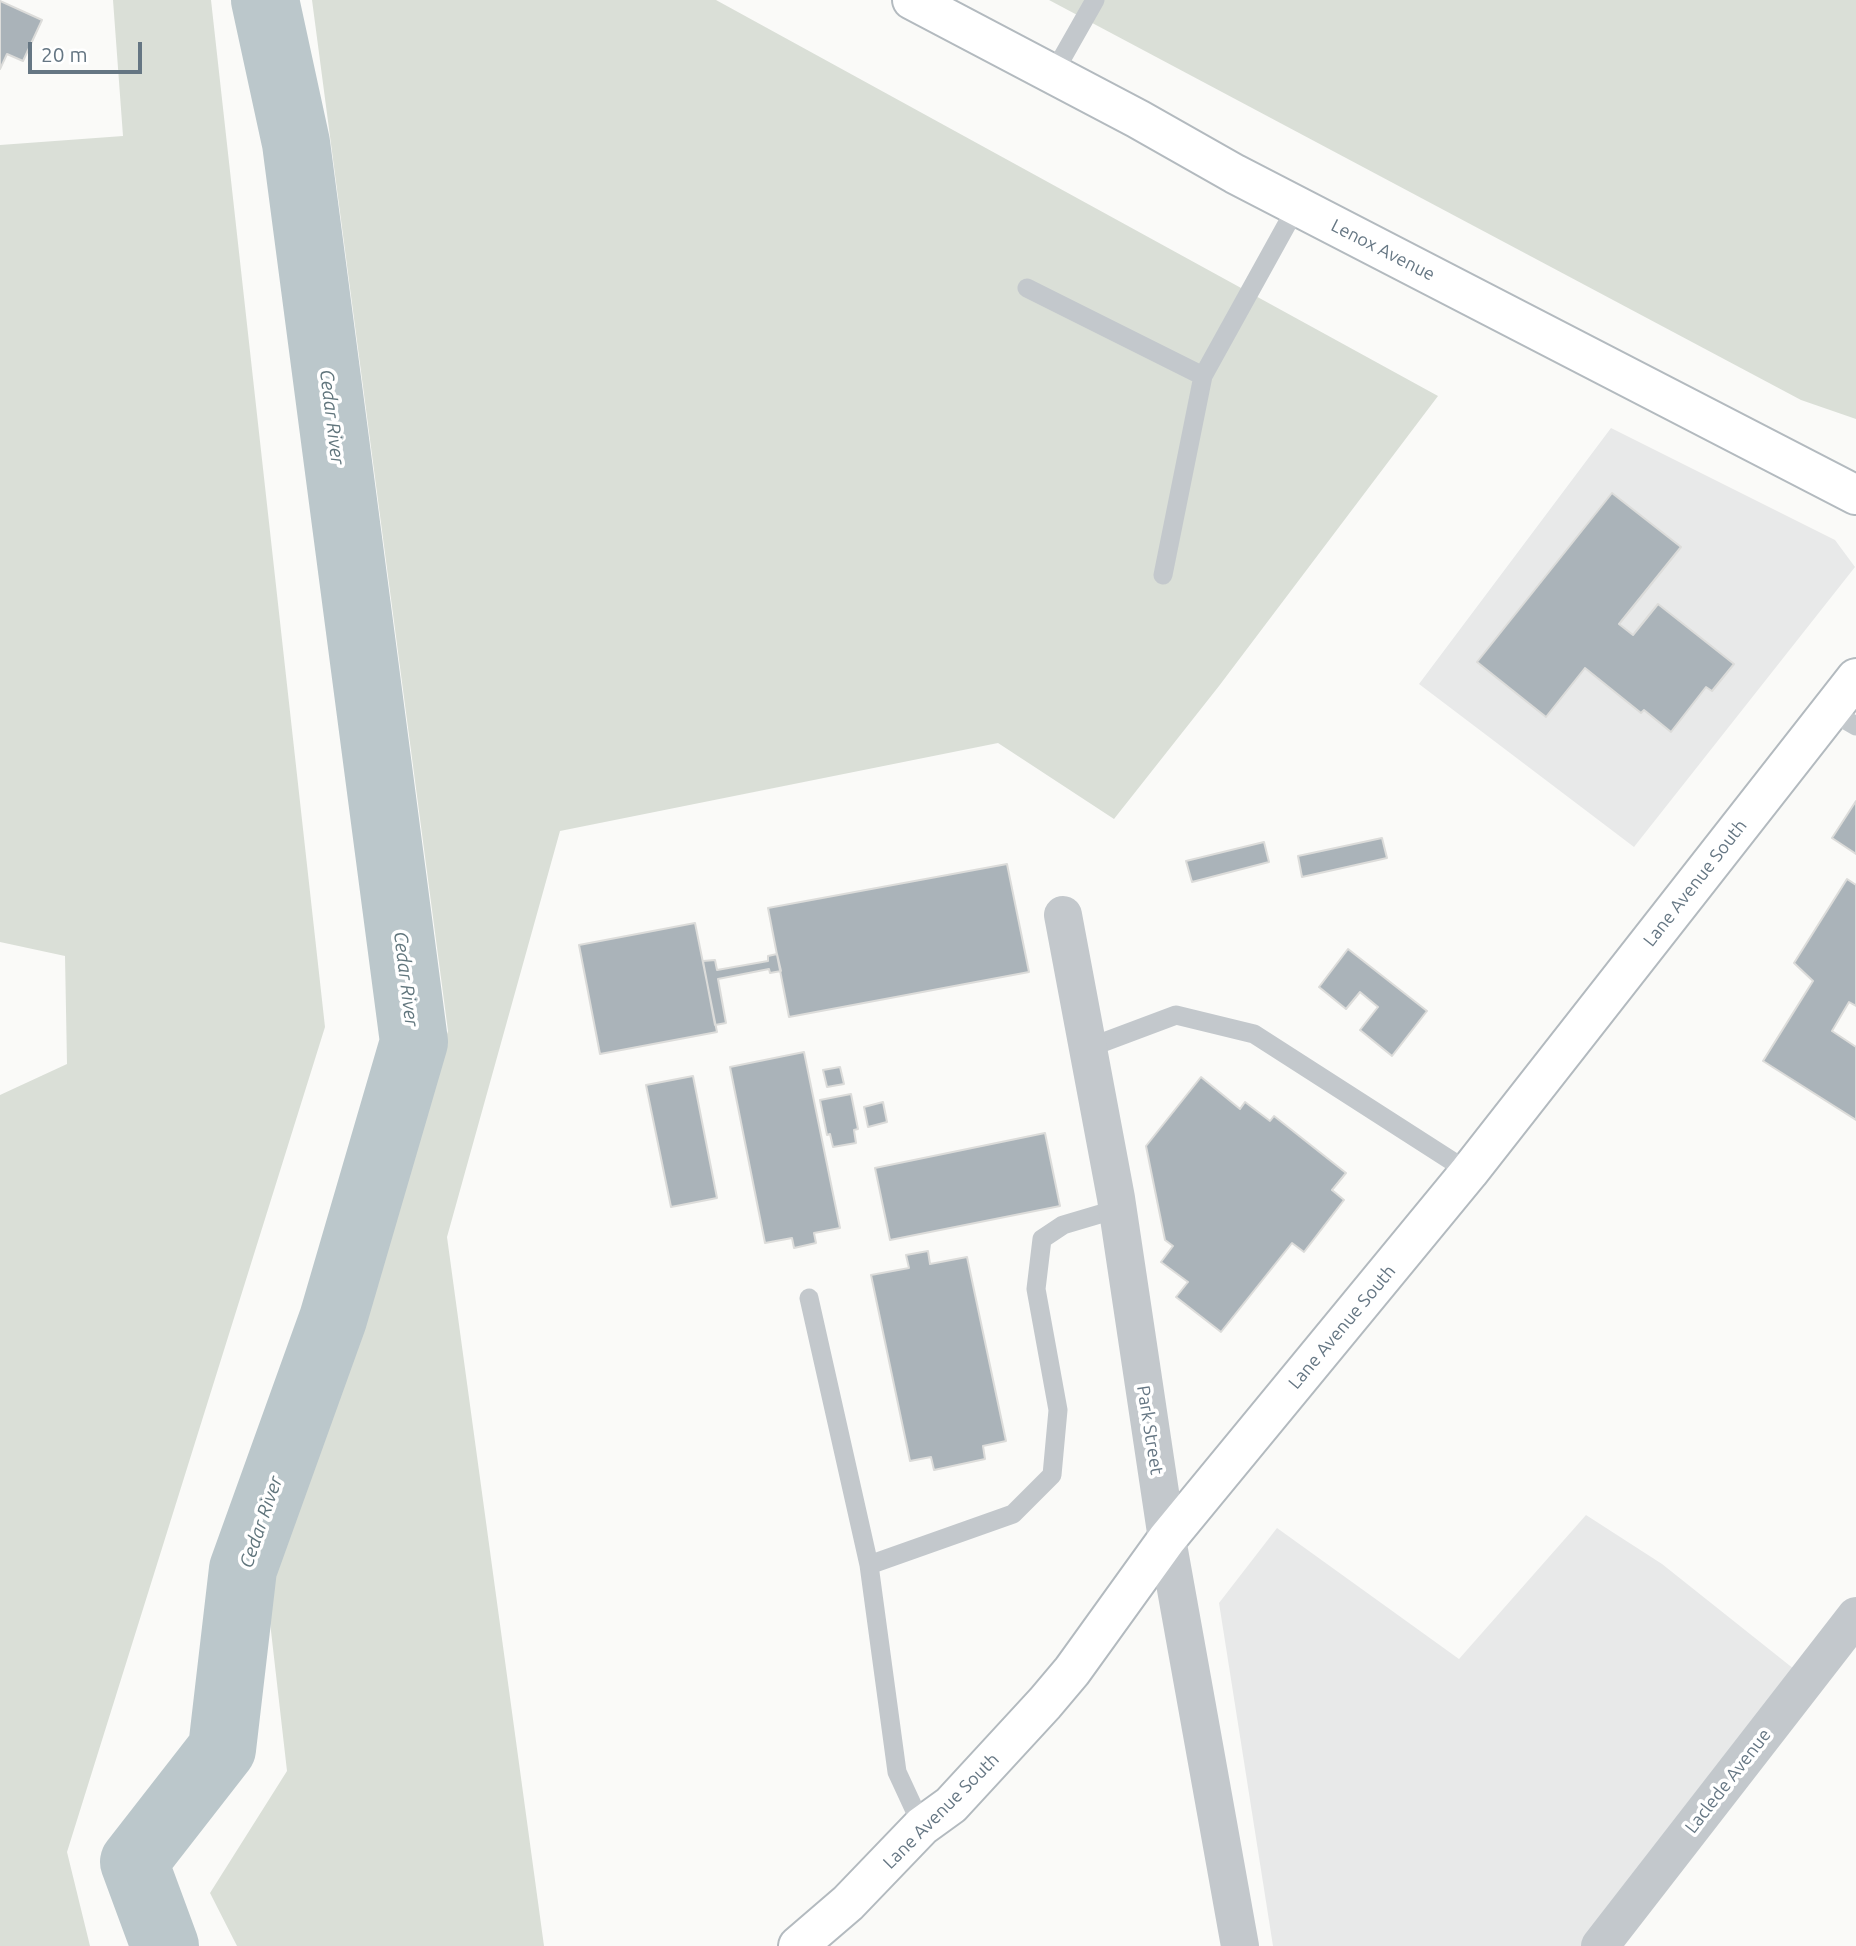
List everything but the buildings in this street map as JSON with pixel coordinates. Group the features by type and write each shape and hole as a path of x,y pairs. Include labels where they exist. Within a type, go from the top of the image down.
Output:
{"main road":[{"name":"Lenox Avenue","path":"912,0 1297,206 1856,495"},
{"name":"Lane Avenue South","path":"798,1946 829,1922 922,1826 951,1805 1072,1671 1167,1539 1843,718 1856,678"}],"street":[{"name":"Park Street","path":"1063,915 1117,1209 1167,1539 1240,1946"},
{"name":"Laclede Avenue","path":"1600,1946 1856,1616"}],"lane":[{"path":"1053,74 1095,0"},
{"path":"1163,575 1203,376 1297,206"},
{"path":"1027,289 1203,376"},
{"path":"1088,1048 1176,1015 1254,1034 1469,1172"},
{"path":"869,1564 1013,1514 1052,1475 1058,1410 1036,1289 1042,1239 1063,1225 1117,1209"},
{"path":"809,1298 869,1564 897,1772 922,1826"}],"shaded area":[{"path":"113,0 211,0 325,1027 67,1852 90,1946 0,1946 0,1095 67,1064 65,956 0,942 0,145 123,136"},
{"path":"312,0 716,0 1438,396 1219,686 1114,819 998,743 560,831 447,1237 544,1946 237,1946 210,1893 287,1771 267,1596 448,1031"},
{"path":"1049,0 1856,0 1856,419 1801,400"},
{"path":"1611,428 1835,540 1855,567 1634,847 1419,684"},
{"path":"1586,1515 1662,1564 1799,1673 1586,1946 1273,1946 1219,1603 1277,1528 1459,1659"}],"waterway":[{"name":"Cedar River","path":"165,1946 134,1862 222,1749 243,1569 333,1319 414,1042 296,143 265,0"}]}
